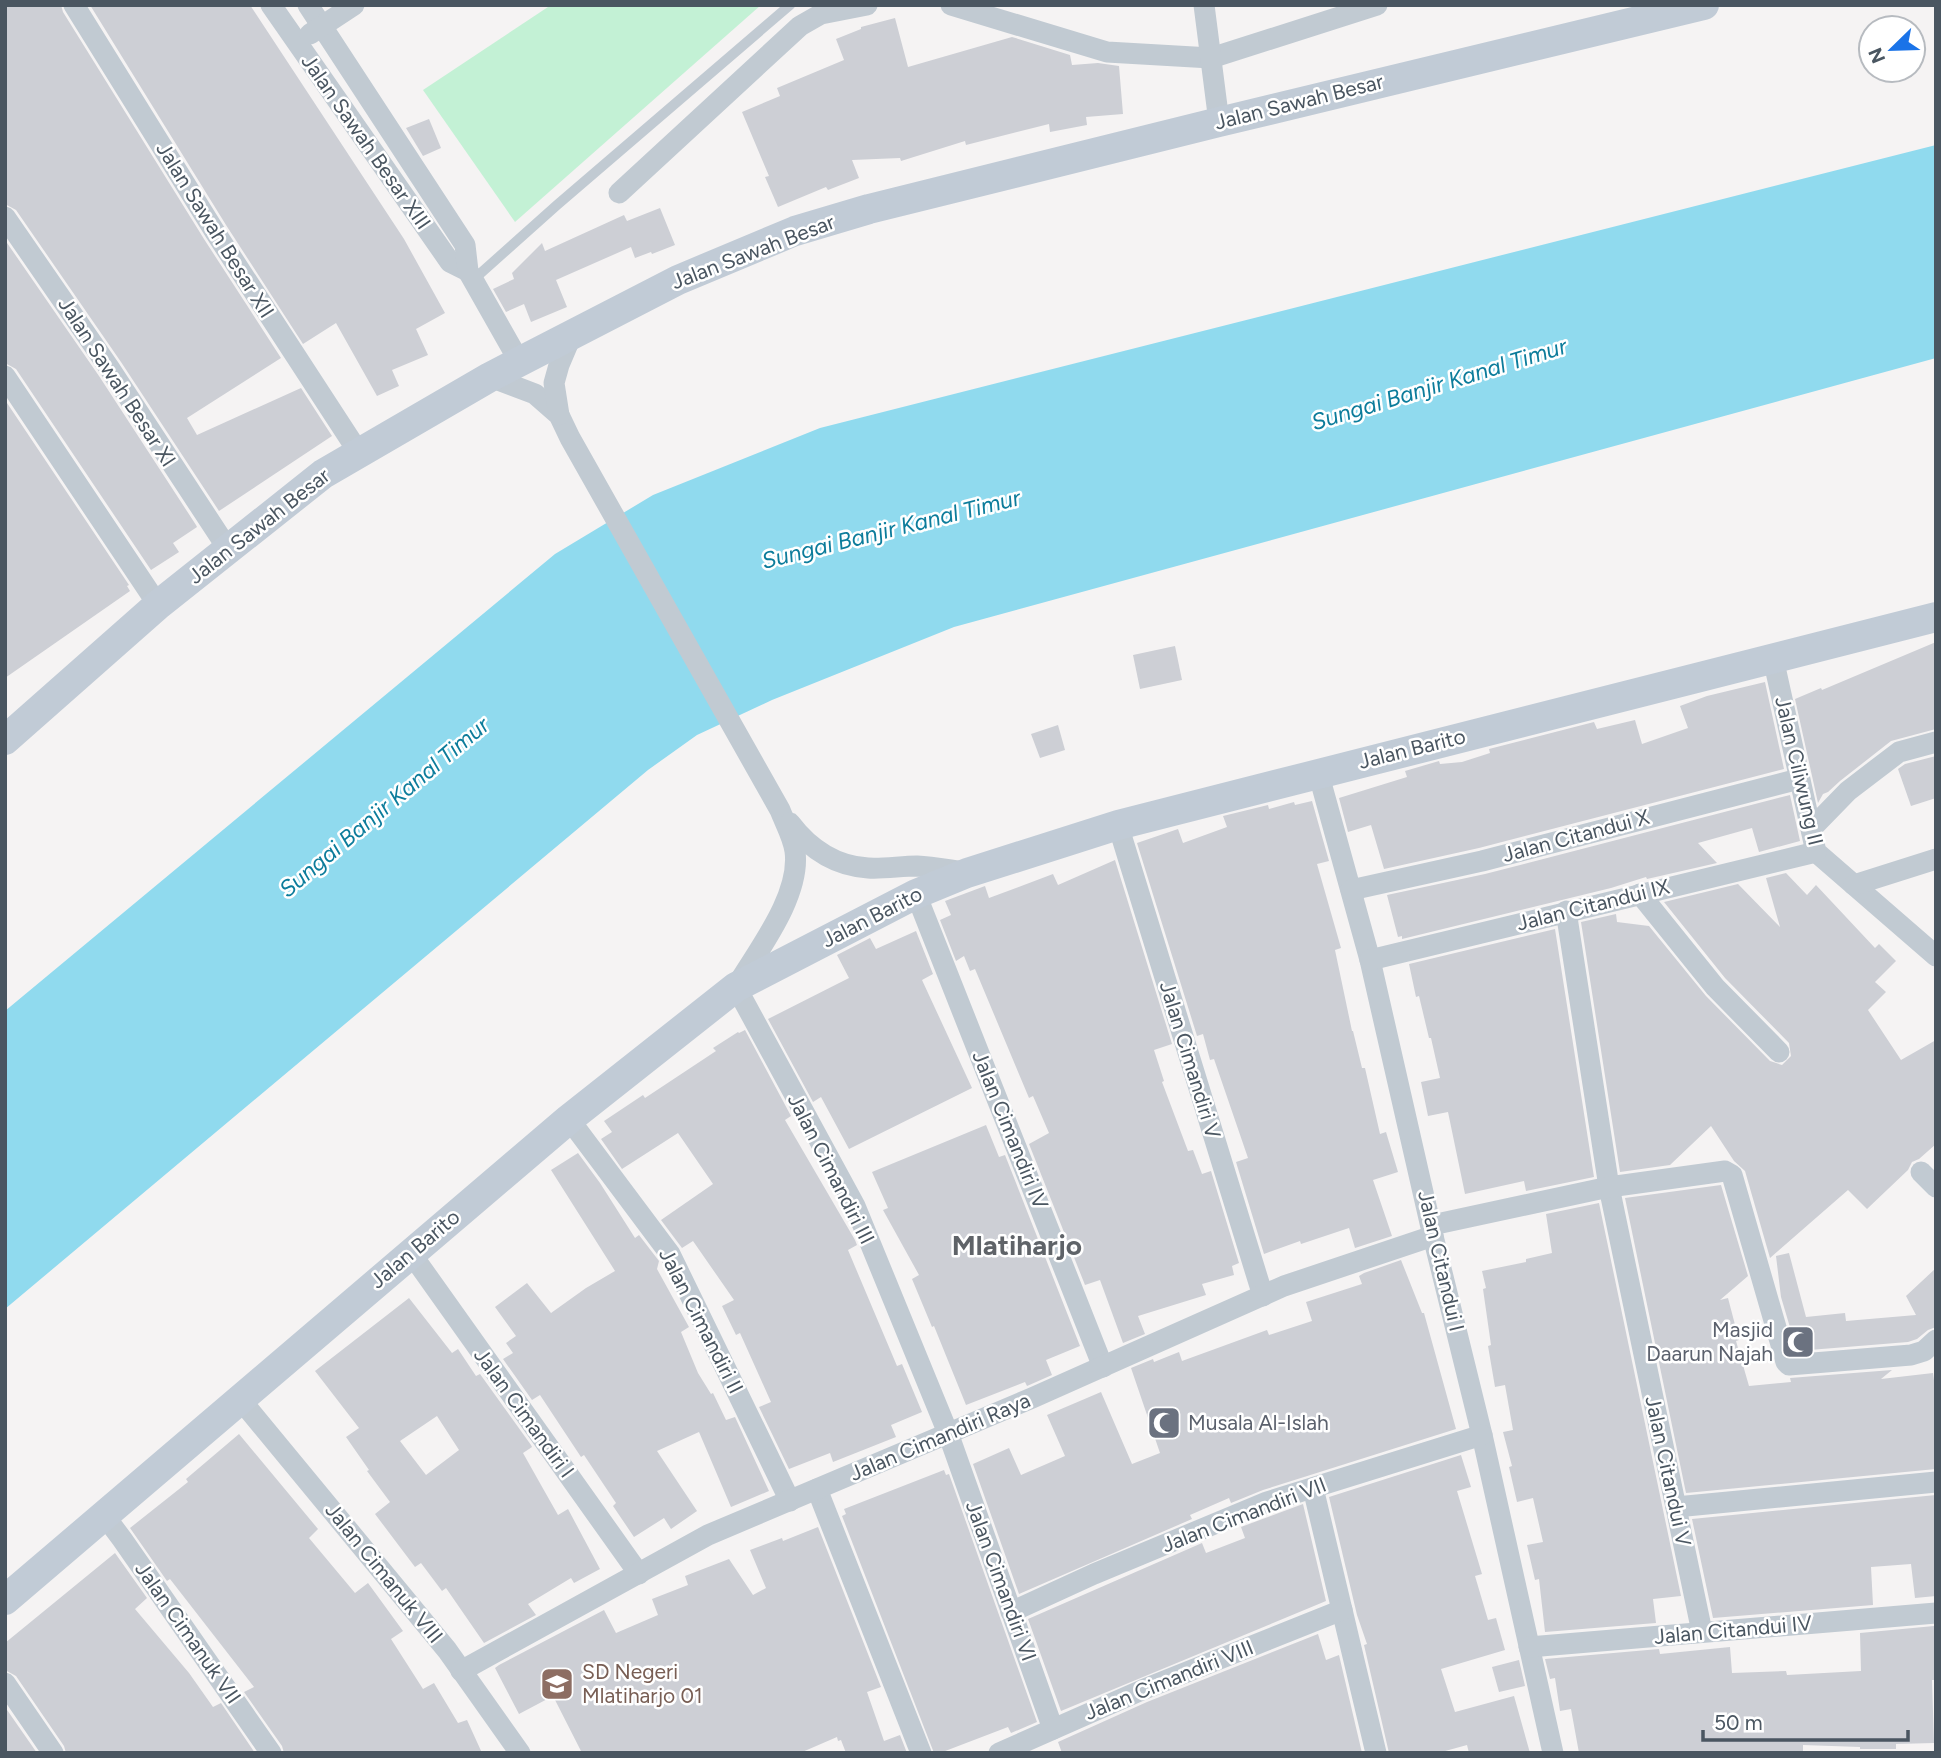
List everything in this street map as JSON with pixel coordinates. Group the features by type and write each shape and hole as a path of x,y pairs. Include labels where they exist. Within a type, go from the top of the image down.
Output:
{"street":[{"name":"Jalan Sawah Besar XII","path":"74,5 215,232 359,453"},
{"name":"Jalan Sawah Besar XIII","path":"271,5 450,262 470,276"},
{"name":"Jalan Sawah Besar XIII","path":"308,5 465,245 470,276 519,361"},
{"path":"296,43 354,5"},
{"path":"619,193 800,26 821,14 867,5"},
{"path":"951,5 1107,52 1211,58 1377,5"},
{"path":"1204,5 1219,122"},
{"name":"Jalan Sawah Besar","path":"8,733 158,606 323,474 519,361 678,280 794,231 869,209 1704,5"},
{"name":"Jalan Sawah Besar XI","path":"5,217 110,369 228,549"},
{"path":"573,332 554,383 559,415 780,810 803,840 827,857 847,864 868,868 920,866 967,873"},
{"path":"5,376 158,606"},
{"path":"490,377 535,394 559,415"},
{"name":"Jalan Barito","path":"5,1600 410,1252 569,1119 736,988 916,894 967,873 1118,825 1936,617"},
{"name":"Jalan Ciliwung II","path":"1773,658 1816,852 1936,956"},
{"path":"1811,829 1848,791 1899,752 1936,742"},
{"name":"Jalan Citandui I","path":"1318,772 1370,960 1482,1435 1553,1753"},
{"name":"Jalan Citandui X","path":"1351,890 1462,866 1800,779"},
{"path":"736,988 792,889 795,851 780,810"},
{"name":"Jalan Cimandiri V","path":"1118,825 1263,1296"},
{"name":"Jalan Citandui IX","path":"1370,960 1816,852"},
{"path":"1854,885 1936,859"},
{"name":"Jalan Cimandiri IV","path":"916,894 1103,1367"},
{"path":"1640,894 1715,987 1779,1052"},
{"name":"Jalan Citandui V","path":"1566,912 1609,1187 1702,1632"},
{"name":"Jalan Cimandiri III","path":"736,988 855,1206 948,1433"},
{"name":"Jalan Cimandiri II","path":"569,1119 670,1254 790,1501"},
{"name":"Jalan Cimandiri Raya","path":"461,1671 708,1535 1103,1367 1284,1286 1433,1231 1609,1187 1725,1171 1732,1175 1789,1366 1911,1355 1933,1350"},
{"name":"Jalan Cimandiri I","path":"410,1252 639,1574"},
{"name":"Jalan Cimanuk VIII","path":"240,1399 347,1527 461,1671 520,1753"},
{"name":"Jalan Cimandiri VI","path":"948,1433 1053,1729"},
{"name":"Jalan Cimandiri VII","path":"1012,1612 1094,1574 1267,1502 1482,1435"},
{"path":"1676,1507 1936,1482"},
{"path":"1313,1488 1376,1753"},
{"path":"817,1489 921,1753"},
{"name":"Jalan Cimanuk VII","path":"104,1515 271,1753"},
{"name":"Jalan Cimandiri VIII","path":"999,1753 1142,1690 1342,1610"},
{"name":"Jalan Citandui IV","path":"1530,1647 1936,1613"},
{"path":"5,1683 53,1753"}],"lane":[{"path":"470,276 790,5"}],"green space":[{"path":"551,5 761,5 515,222 423,90"}],"water":[{"name":"Sungai Banjir Kanal Timur","path":"1936,145 1936,358 954,627 772,700 697,735 648,770 5,1309 5,1011 555,554 653,495 820,428"}],"building":[{"path":"5,5 61,5 204,239 281,358 187,418 197,435 301,388 332,436 219,511 16,210 5,204"},
{"path":"90,5 250,5 404,239 445,313 416,329 428,355 392,370 399,386 377,396 336,323 303,344"},
{"path":"895,18 908,67 1012,37 1070,55 1072,65 1098,63 1119,66 1123,114 1086,117 1087,125 1050,132 1049,124 966,145 965,141 901,161 900,158 852,160 859,178 828,190 826,187 778,207 765,177 769,176 742,112 780,96 777,88 844,60 836,39 861,27"},
{"path":"429,119 441,148 423,156 406,128"},
{"path":"660,208 675,245 635,258 631,247 556,280 567,307 531,322 524,304 506,312 493,289 514,279 512,273 542,243 545,251 624,215 627,221"},
{"path":"5,240 99,376 197,527 173,543 179,552 151,570 16,369 5,363"},
{"path":"5,400 129,585 127,586 130,591 5,678"},
{"path":"1936,642 1936,729 1891,741 1823,794 1818,803 1795,699"},
{"path":"1175,646 1182,680 1140,689 1133,655"},
{"path":"1765,682 1784,769 1479,848 1384,869 1371,825 1348,832 1339,798 1407,777 1405,771 1439,761 1440,764 1462,762 1490,753 1489,749 1594,722 1597,729 1635,720 1642,744 1688,728 1680,706 1707,696"},
{"path":"1058,725 1065,750 1040,758 1031,734"},
{"path":"1936,756 1936,798 1911,806 1898,769 1905,764"},
{"path":"1790,795 1800,841 1759,852 1752,828 1698,843 1717,863 1647,879 1646,877 1402,939 1402,936 1398,937 1387,895 1485,874"},
{"path":"1312,801 1329,861 1317,864 1341,948 1335,950 1352,1031 1362,1068 1365,1068 1380,1134 1386,1132 1398,1172 1373,1180 1392,1236 1355,1248 1349,1228 1264,1254 1236,1162 1248,1158 1214,1059 1210,1060 1203,1034 1197,1036 1137,843 1178,829 1183,843 1227,827 1223,816 1268,805 1269,809 1294,802 1295,805"},
{"path":"1115,860 1172,1044 1154,1050 1164,1081 1162,1082 1188,1151 1193,1150 1202,1174 1211,1171 1239,1263 1232,1266 1234,1275 1202,1284 1206,1295 1138,1316 1145,1334 1123,1343 1100,1280 1085,1285 1029,1144 1049,1133 1033,1096 1029,1098 975,969 970,971 964,956 956,961 940,920 951,915 945,901 985,886 989,898 1053,874 1058,885"},
{"path":"1786,873 1807,895 1816,885 1875,948 1879,944 1896,961 1875,982 1886,992 1868,1010 1901,1060 1936,1040 1936,1144 1912,1162 1908,1170 1867,1209 1848,1190 1770,1258 1745,1171 1734,1161 1711,1126 1670,1165 1620,1172 1581,922 1616,914 1617,922 1649,926 1706,996 1770,1061 1782,1065 1791,1056 1789,1043 1725,978 1664,902 1738,884 1780,927 1766,878"},
{"path":"1555,929 1594,1177 1526,1191 1524,1181 1465,1194 1448,1112 1428,1116 1421,1082 1440,1078 1409,964"},
{"path":"916,931 933,974 922,980 972,1088 849,1149 821,1097 813,1102 768,1019 849,978 837,955 870,938 876,949"},
{"path":"745,1030 791,1116 785,1120 855,1240 857,1245 848,1250 897,1366 902,1364 922,1412 891,1425 896,1437 833,1462 830,1453 789,1469 759,1407 771,1402 740,1333 736,1335 722,1306 734,1300 693,1241 682,1248 661,1220 713,1184 678,1133 622,1169 601,1139 612,1132 604,1121 643,1095 645,1098 716,1051 713,1048"},
{"path":"986,1125 999,1157 1005,1155 1080,1346 1046,1360 1052,1375 1027,1386 1025,1382 966,1405 912,1279 919,1275 883,1210 888,1208 872,1172"},
{"path":"578,1153 635,1238 639,1235 659,1261 657,1269 689,1327 681,1332 698,1373 711,1394 713,1393 726,1420 735,1417 769,1491 731,1507 699,1432 657,1451 697,1511 671,1529 664,1518 634,1537 613,1506 616,1503 584,1455 581,1457 540,1395 532,1400 503,1359 513,1353 506,1343 516,1336 495,1307 527,1283 551,1313 615,1271 551,1170"},
{"path":"1721,1185 1748,1276 1720,1300 1728,1298 1739,1340 1736,1341 1749,1386 1791,1382 1790,1378 1892,1370 1881,1379 1933,1373 1936,1395 1936,1469 1686,1493 1625,1198"},
{"path":"1599,1203 1681,1596 1653,1599 1656,1623 1545,1632 1539,1579 1535,1580 1527,1545 1543,1542 1533,1498 1517,1502 1509,1467 1512,1466 1503,1432 1513,1430 1505,1385 1495,1387 1488,1346 1491,1345 1482,1271 1526,1262 1526,1259 1552,1253 1546,1214"},
{"path":"1789,1253 1806,1317 1845,1313 1846,1321 1916,1315 1906,1296 1936,1268 1936,1327 1908,1342 1797,1351 1781,1297 1776,1256"},
{"path":"1401,1260 1424,1313 1456,1429 1263,1490 1231,1503 1229,1498 1190,1515 1192,1519 1019,1594 973,1464 1009,1448 1021,1475 1065,1456 1047,1415 1101,1392 1132,1464 1160,1453 1131,1368 1179,1352 1182,1361 1267,1330 1269,1335 1312,1321 1306,1302 1362,1284 1359,1276"},
{"path":"409,1298 452,1353 458,1349 476,1376 480,1374 531,1445 532,1447 523,1453 558,1515 568,1509 600,1569 574,1583 571,1578 528,1604 536,1615 484,1643 446,1588 442,1591 421,1563 415,1567 375,1514 390,1502 346,1437 359,1428 315,1371","holes":["437,1416 459,1450 426,1475 400,1441"]},
{"path":"239,1434 318,1529 309,1538 355,1593 368,1583 403,1631 391,1639 423,1689 434,1683 458,1723 467,1720 482,1753 284,1753 282,1746 244,1692 254,1687 170,1579 167,1581 130,1528 188,1482 186,1479"},
{"path":"1461,1455 1471,1487 1457,1491 1482,1574 1475,1576 1488,1620 1496,1618 1505,1650 1441,1669 1455,1712 1514,1696 1530,1753 1469,1753 1467,1745 1438,1753 1389,1753 1364,1645 1367,1644 1357,1615 1329,1497"},
{"path":"944,1470 946,1475 949,1474 1037,1722 1011,1733 1008,1727 934,1753 842,1516 846,1514 844,1509"},
{"path":"1936,1495 1936,1596 1915,1598 1911,1564 1871,1567 1873,1605 1713,1618 1692,1519"},
{"path":"1303,1504 1326,1601 1061,1711 1028,1619 1202,1543 1206,1553 1245,1538 1241,1527"},
{"path":"818,1527 881,1687 867,1692 884,1741 900,1735 907,1753 846,1753 837,1737 800,1753 582,1753 553,1696 519,1714 495,1668 499,1665 604,1610 616,1633 658,1615 652,1599 688,1585 685,1576 729,1559 753,1595 766,1588 750,1550"},
{"path":"115,1553 147,1598 135,1609 189,1673 213,1707 221,1703 255,1753 66,1753 64,1746 16,1676 5,1670 5,1643"},
{"path":"1934,1626 1934,1743 1896,1744 1896,1749 1803,1745 1803,1752 1579,1753 1571,1709 1560,1711 1555,1678 1550,1679 1545,1659 1659,1649 1660,1654 1730,1647 1732,1673 1786,1671 1787,1675 1861,1671 1860,1633"},
{"path":"1318,1634 1326,1660 1339,1655 1362,1753 1062,1753 1058,1742 1147,1702"},
{"path":"1519,1660 1525,1686 1499,1692 1492,1667"},
{"path":"5,1707 37,1753 5,1753"}],"place":[{"name":"Masjid Daarun Najah","path":"1798,1342"},
{"name":"Musala Al-Islah","path":"1164,1423"},
{"name":"SD Negeri Mlatiharjo 01","path":"557,1684"}],"district":[{"name":"Mlatiharjo","path":"1017,1245"}]}
